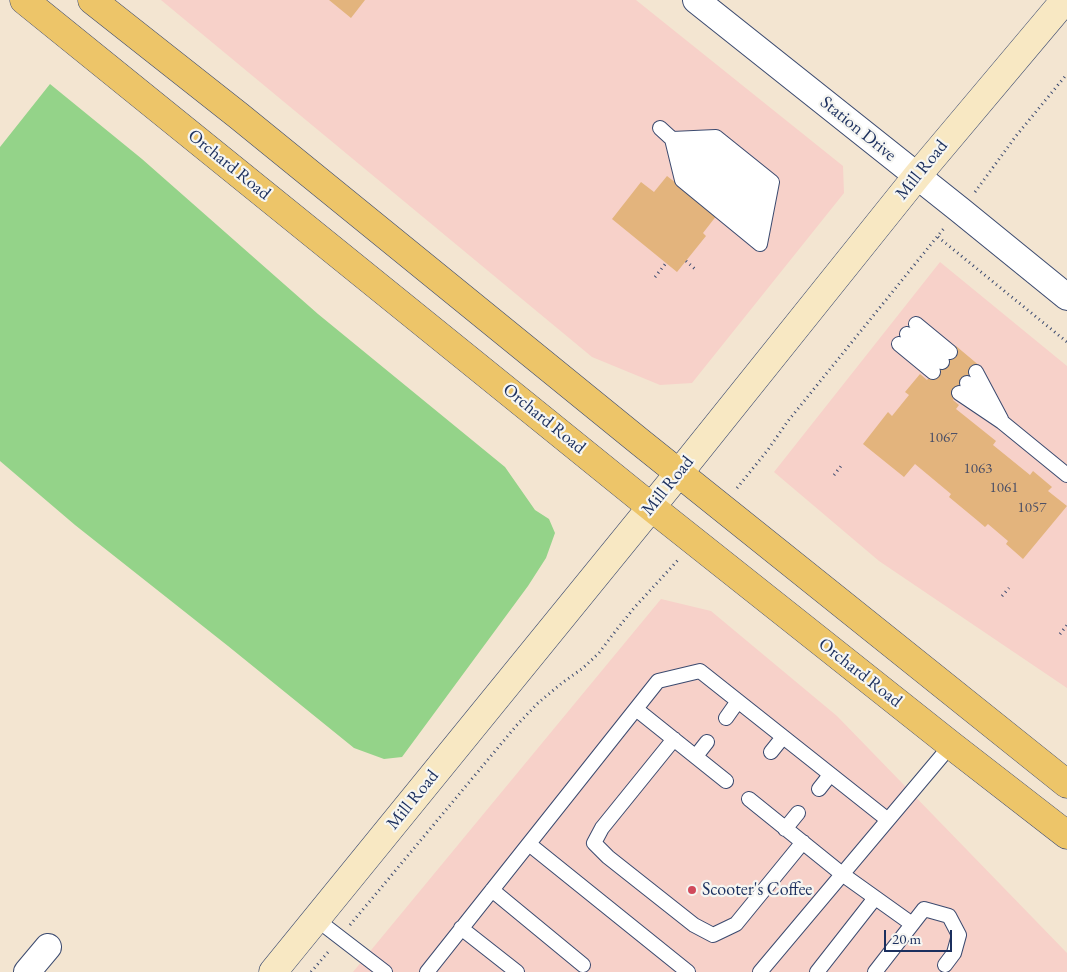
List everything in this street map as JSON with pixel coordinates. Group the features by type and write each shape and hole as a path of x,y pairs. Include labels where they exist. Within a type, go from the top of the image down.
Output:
{"main road":[{"name":"Orchard Road","path":"24,0 651,507 951,745 1067,834"},
{"path":"92,0 240,116 679,473 1067,784"}],"street":[{"name":"Station Drive","path":"696,0 1067,297"},
{"name":"Mill Road","path":"273,972 679,473 917,176 1065,0"},
{"path":"27,972 48,947"}],"lane":[{"path":"114,0 132,33"},
{"path":"660,128 696,163 751,208 760,244"},
{"path":"672,139 682,180 760,244"},
{"path":"672,139 709,146 765,192 760,244"},
{"path":"907,334 942,362 907,334"},
{"path":"1002,422 967,383 1002,422 1067,475"},
{"path":"427,972 658,681 700,671 888,820"},
{"path":"726,718 738,701"},
{"path":"636,708 726,781"},
{"path":"771,752 783,737"},
{"path":"674,739 602,828 594,843 608,857 694,925 713,935 736,924 802,842"},
{"path":"696,756 707,742"},
{"path":"760,972 951,745"},
{"path":"819,789 830,774"},
{"path":"749,799 842,874 912,924"},
{"path":"786,828 798,813"},
{"path":"529,844 688,972"},
{"path":"492,890 583,966"},
{"path":"817,972 875,898"},
{"path":"875,972 924,909 949,916 959,935 954,953 945,965"},
{"path":"316,919 385,972"},
{"path":"461,928 517,972"}],"path":[{"path":"977,189 1016,136 1067,74"},
{"path":"748,475 788,421 942,232"},
{"path":"938,237 1067,342"},
{"path":"686,261 695,269"},
{"path":"654,277 666,263"},
{"path":"834,475 841,466"},
{"path":"311,972 516,726 538,702 583,668 599,653 634,608 677,562"},
{"path":"1002,596 1009,588"},
{"path":"1060,634 1067,625"}],"shaded area":[{"path":"161,0 636,0 843,166 844,193 692,383 660,385 592,357"},
{"path":"940,262 1067,366 1067,688 879,561 774,472"},
{"path":"661,599 711,611 837,716 1067,953 1067,972 353,972"}],"green space":[{"path":"50,84 142,159 318,314 505,467 535,510 549,519 555,533 546,558 528,586 402,757 384,759 354,748 75,525 0,461 0,147"}],"building":[{"path":"329,0 365,0 351,18"},
{"path":"667,176 717,215 703,233 706,236 677,272 612,219 641,182 654,192"},
{"path":"956,346 981,367 953,400 959,405 956,409 996,441 993,445 1030,475 1033,471 1052,487 1048,491 1067,506 1023,559 1006,544 1008,541 988,524 985,527 949,497 951,494 915,464 904,477 863,444 888,412 892,416 909,395 905,392 920,374 927,380"}],"place":[{"name":"Scooter's Coffee","path":"692,890"}]}
